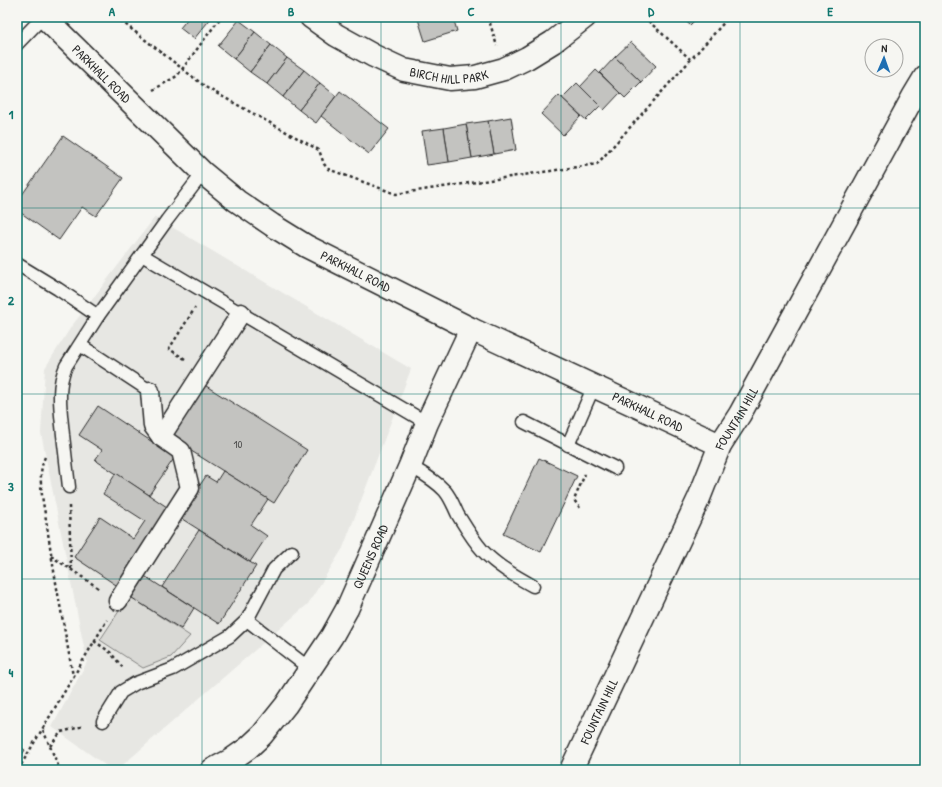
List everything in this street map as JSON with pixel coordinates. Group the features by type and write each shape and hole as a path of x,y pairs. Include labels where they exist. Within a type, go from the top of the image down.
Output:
{"street":[{"name":"PARKHALL ROAD","path":"44,17 203,173 237,201 272,225 306,246 471,329 720,445"},
{"name":"BIRCH HILL PARK","path":"311,17 336,35 355,46 404,70 450,79 475,77 504,69 527,58 553,42 585,17"},
{"name":"FOUNTAIN HILL","path":"571,770 695,506 720,445 740,414 925,77"},
{"path":"161,437 241,313"},
{"name":"QUEENS ROAD","path":"212,770 234,765 248,748 262,735 286,705 332,636 347,609 428,422 471,329"},
{"path":"118,601 190,488 181,451 161,437 153,426 150,391"}],"lane":[{"path":"17,44 44,17"},
{"path":"69,487 60,402 60,385 63,373 98,316 167,220 203,173"},
{"path":"142,255 428,422"},
{"path":"17,264 58,288 98,316"},
{"path":"80,345 150,391"},
{"path":"568,445 594,386"},
{"path":"524,422 615,468"},
{"path":"410,466 433,480 445,492 469,533 484,552 500,566 533,586"},
{"path":"103,721 121,692 136,683 173,669 230,636 247,620 274,569 292,552"},
{"path":"247,620 310,669"}],"path":[{"path":"116,17 207,88 319,150 324,164 328,169 396,194 597,164 728,17"},
{"path":"136,107 154,89 177,76 221,17"},
{"path":"488,17 504,69"},
{"path":"644,17 690,59"},
{"path":"204,371 169,349 205,292"},
{"path":"46,455 43,461 41,473 41,487 51,556 74,677"},
{"path":"580,508 574,500 592,456"},
{"path":"69,487 71,569"},
{"path":"18,770 118,601 51,556"},
{"path":"94,641 110,652 136,683"},
{"path":"43,729 60,770"},
{"path":"50,746 61,732"}],"shaded area":[{"path":"155,217 411,369 343,548 308,604 117,770 112,770 52,727 87,662 41,433 45,368 71,327"},
{"path":"129,596 190,636 171,657 143,668 100,640"}],"building":[{"path":"189,17 212,17 194,39 180,28"},
{"path":"424,17 453,17 457,31 425,41 418,19"},
{"path":"681,17 698,17 690,25"},
{"path":"239,20 255,32 234,59 218,46"},
{"path":"255,32 271,45 250,72 234,59"},
{"path":"631,42 656,66 641,82 615,57"},
{"path":"271,45 287,58 267,84 250,72"},
{"path":"615,57 641,82 625,98 600,73"},
{"path":"287,58 304,70 283,97 267,84"},
{"path":"304,70 320,83 299,110 283,97"},
{"path":"596,70 620,93 604,110 580,87"},
{"path":"320,83 336,96 316,123 299,110"},
{"path":"577,83 600,106 586,120 562,98"},
{"path":"340,91 389,129 369,154 321,116"},
{"path":"559,95 581,116 563,135 541,114"},
{"path":"511,117 516,150 494,154 488,121"},
{"path":"488,121 494,154 472,158 466,124"},
{"path":"466,124 472,158 449,162 444,128"},
{"path":"444,128 449,162 427,165 422,131"},
{"path":"63,136 123,178 96,216 82,207 59,240 17,210 17,202"},
{"path":"203,384 307,450 274,503 169,437"},
{"path":"98,406 175,457 149,495 95,460 102,450 79,435"},
{"path":"539,458 577,476 541,552 503,534"},
{"path":"223,471 268,499 251,525 267,536 250,562 179,517 206,476 216,482"},
{"path":"116,473 170,509 119,587 74,557 100,517 133,539 145,521 103,494"},
{"path":"199,530 256,566 219,624 162,587"},
{"path":"143,575 194,608 181,629 129,596"},
{"path":"17,745 25,750 17,763"}]}
